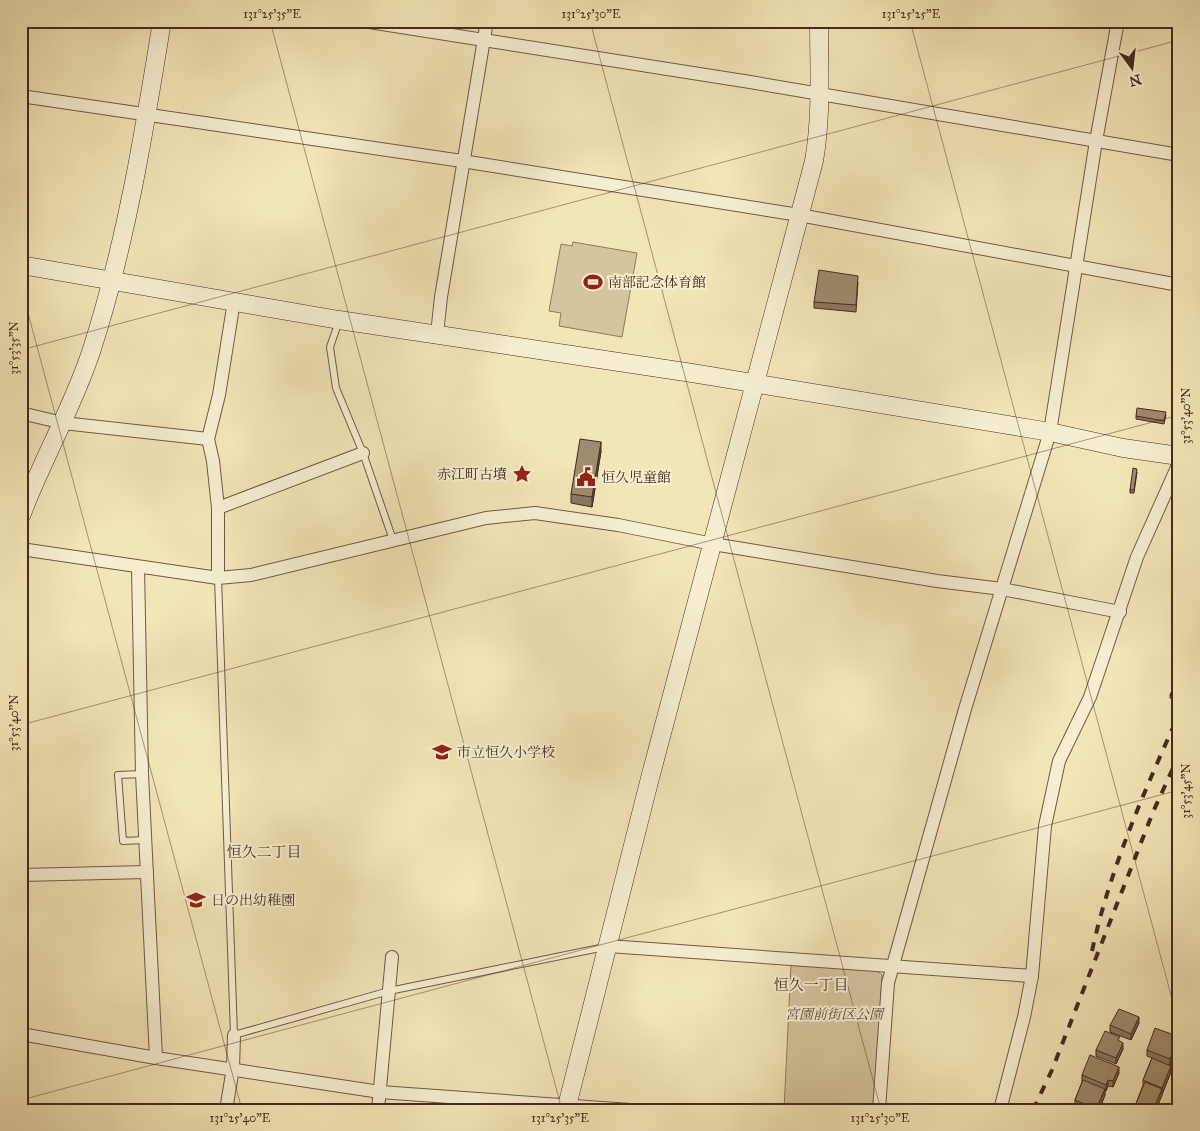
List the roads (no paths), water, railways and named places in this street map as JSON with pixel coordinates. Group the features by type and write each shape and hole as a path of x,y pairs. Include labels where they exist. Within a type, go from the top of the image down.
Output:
{"street":[{"path":"21,516 35,480 63,423 90,354 113,281 146,116 162,21"},
{"path":"363,21 1179,155"},
{"path":"438,334 440,297 487,21"},
{"path":"567,1108 650,778 713,544 753,384 814,161 818,137 820,95 819,21"},
{"path":"879,1110 888,983 892,966 965,709 1050,432 1096,141 1118,21"},
{"path":"21,96 146,116 462,161 799,215 1179,285"},
{"path":"21,266 339,320 438,334 1050,432 1123,448 1179,456"},
{"path":"218,578 218,508 213,461 208,440 219,395 234,301"},
{"path":"21,413 63,423 208,440"},
{"path":"218,508 363,453"},
{"path":"1000,1110 1024,1017 1032,976 1045,826 1059,761 1090,697 1137,557 1179,464"},
{"path":"21,549 218,578 250,575 486,518 535,514 618,525 713,544 1002,589 1120,612"},
{"path":"138,567 142,774 156,1058"},
{"path":"21,875 147,872"},
{"path":"608,946 1032,976"},
{"path":"378,1110 392,957"},
{"path":"21,1034 156,1058 233,1068 380,1092 567,1108 630,1110"},
{"path":"226,1110 233,1068 234,1035"}],"lane":[{"path":"339,320 330,347 336,388 363,453 393,540"},
{"path":"218,578 234,1035 389,991 608,946"},
{"path":"142,774 118,775 123,841 145,840"}],"railway":[{"path":"1092,951 1118,860 1141,801 1179,714"},
{"path":"1033,1110 1052,1070 1153,812 1179,755"}],"place":[{"name":"南部記念体育館","path":"593,282"},
{"name":"赤江町古墳","path":"522,474"},
{"name":"恒久児童館","path":"586,477"},
{"name":"市立恒久小学校","path":"442,752"},
{"name":"日の出幼稚園","path":"196,900"}],"district":[{"name":"恒久二丁目","path":"264,852"},
{"name":"恒久一丁目","path":"811,985"}],"park label":[{"name":"宮園前街区公園","path":"834,1014"}]}
